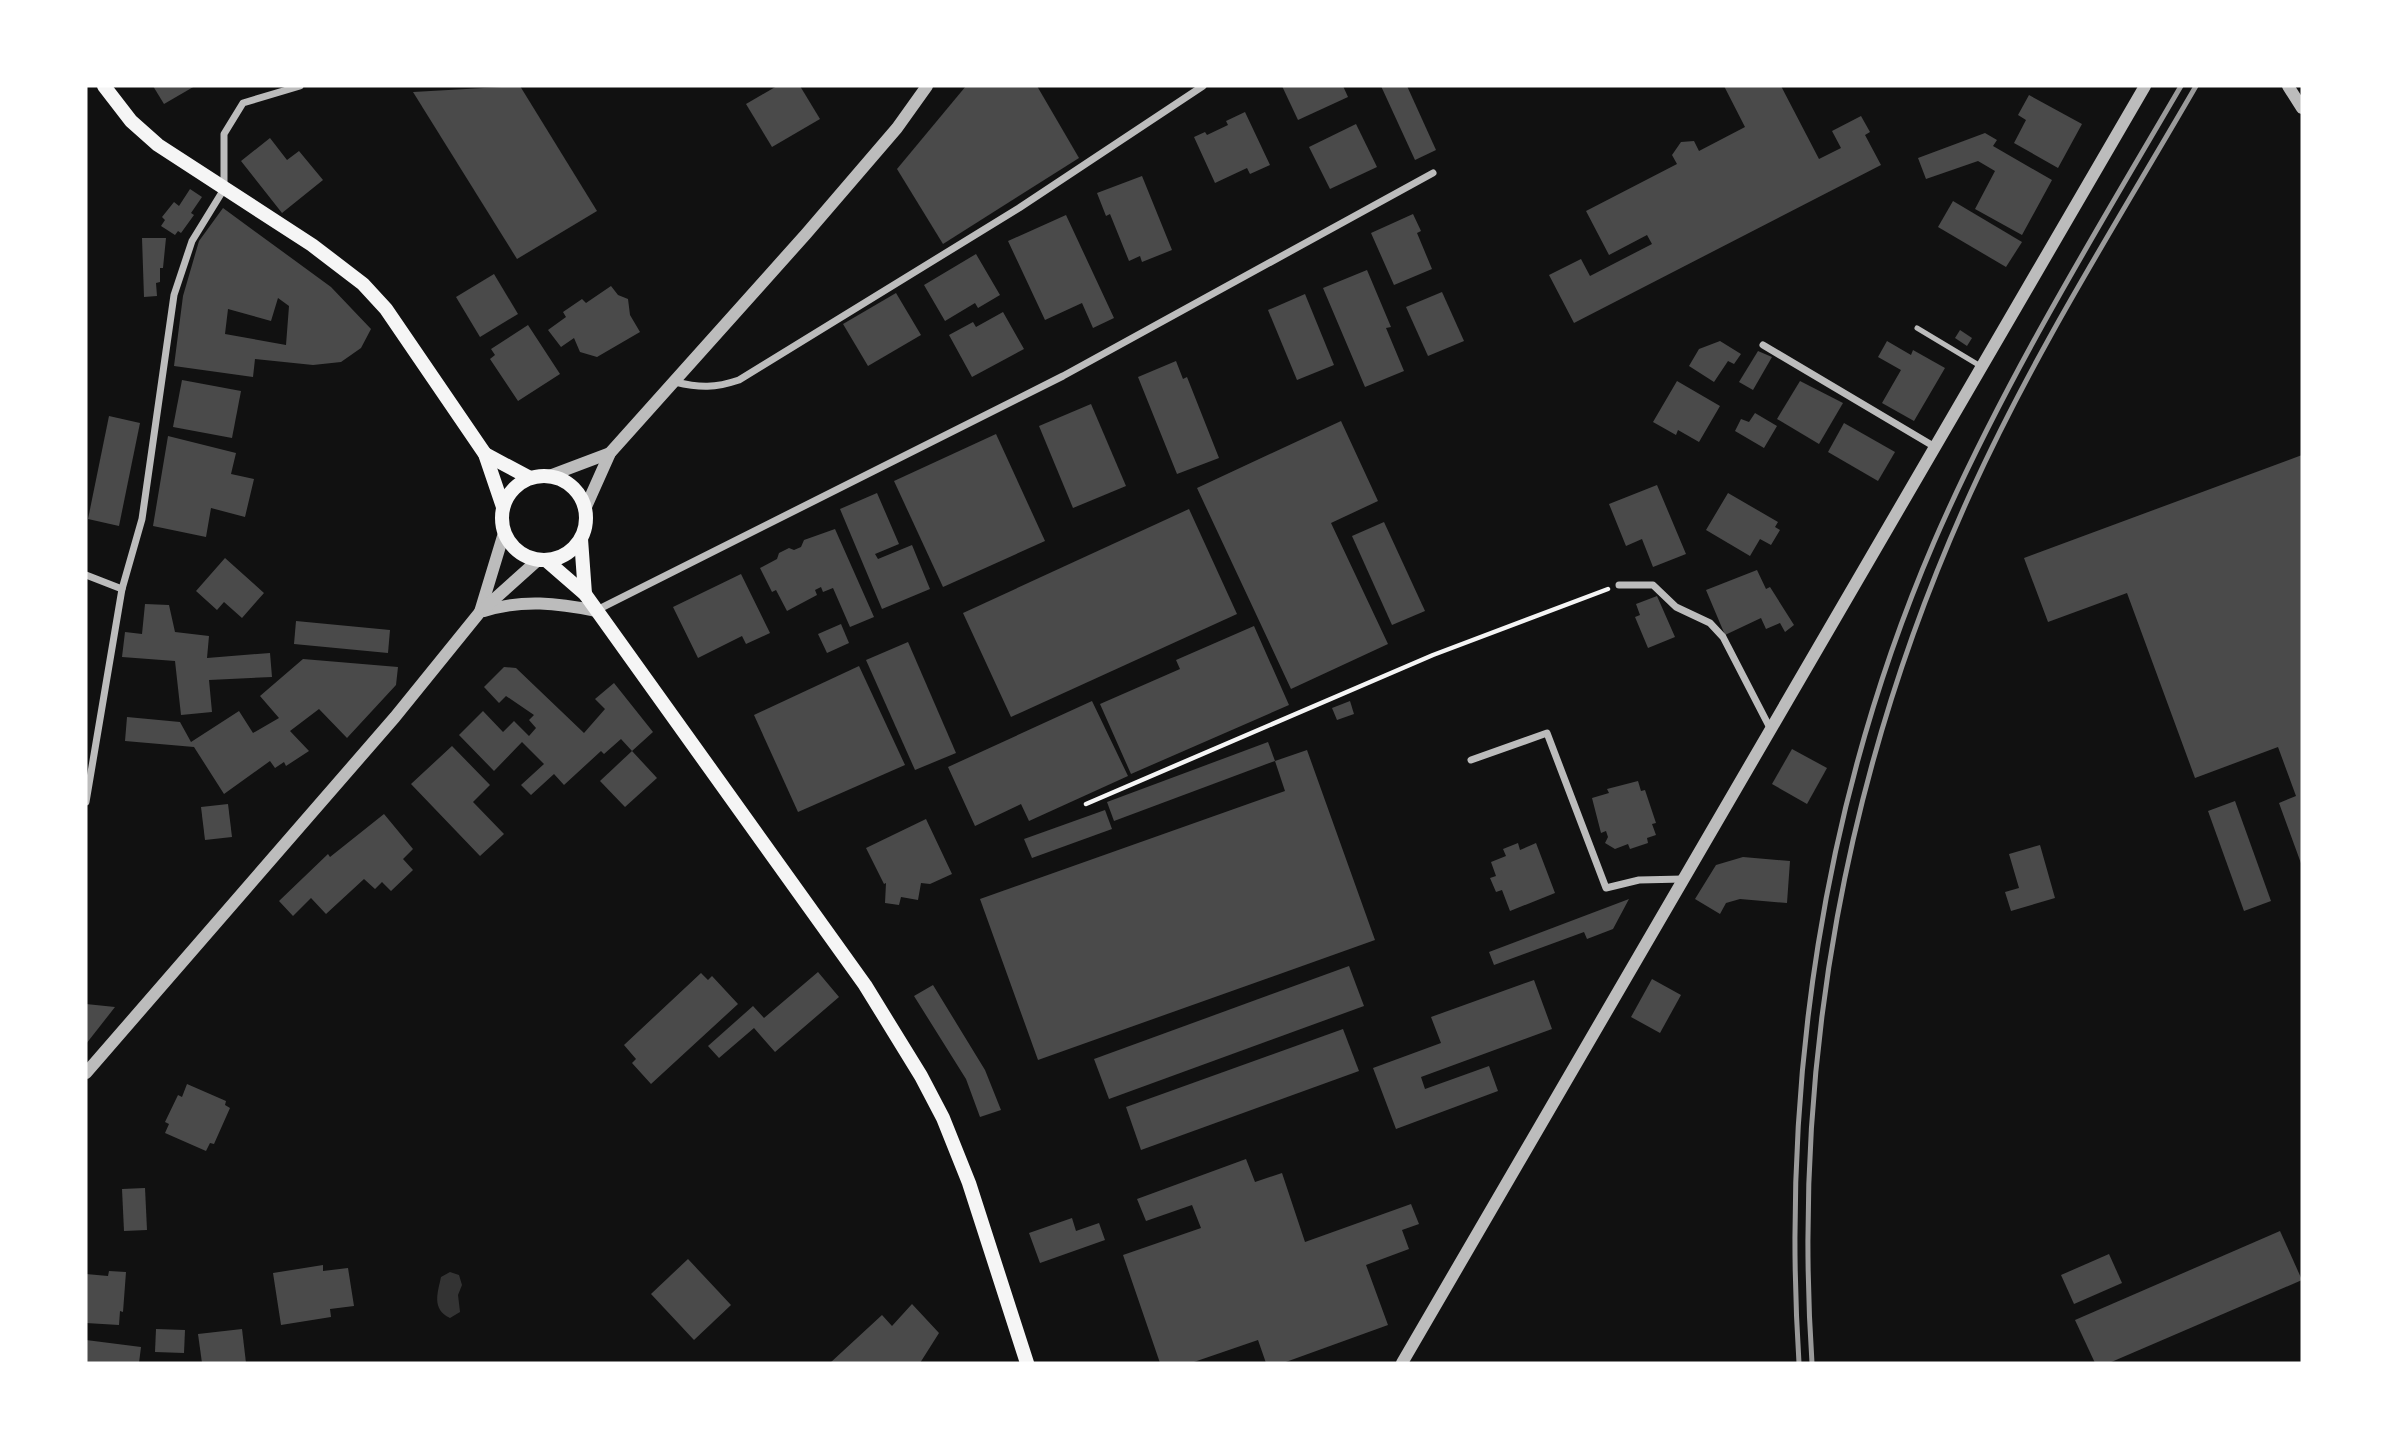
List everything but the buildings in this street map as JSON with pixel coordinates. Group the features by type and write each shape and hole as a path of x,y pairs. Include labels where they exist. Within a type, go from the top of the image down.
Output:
{"main road":[{"path":"104,86 131,121 158,145 312,245 363,284 386,309 485,454 503,507 504,533 517,551 542,560 585,594 865,985 921,1076 943,1118 969,1183 1027,1363"},
{"path":"485,454 530,478"},
{"path":"503,507 509,494 530,478 549,476 573,487 585,509 585,529 581,539 572,550 542,560"},
{"path":"581,539 585,594"}],"street":[{"path":"86,802 122,589 142,519 174,295 192,241 224,189 224,134 243,103 300,86"},
{"path":"585,509 610,453 897,128 927,86"},
{"path":"675,382 700,388 718,387 739,380 1019,208 1203,86"},
{"path":"1402,1363 2145,86"},
{"path":"2288,86 2302,108"},
{"path":"480,612 508,604 535,602 597,611 1063,376 1433,173"},
{"path":"1763,345 1935,447"},
{"path":"549,476 610,453"},
{"path":"480,612 504,533"},
{"path":"86,1073 395,717 480,612 542,560"},
{"path":"86,575 122,589"},
{"path":"1619,585 1653,585 1676,607 1710,623 1723,638 1770,728"},
{"path":"1471,760 1547,733 1606,888 1639,880 1684,879"}],"lane":[{"path":"1917,328 1982,367"}],"path":[{"path":"1086,804 1433,655 1619,585"}],"shaded area":[{"path":"450,1272 459,1275 462,1285 458,1295 460,1312 450,1318 440,1310 437,1300 441,1277"}],"railway":[{"path":"1799,1363 1795,1258 1797,1153 1805,1049 1818,945 1838,842 1864,740 1896,640 1934,542 1989,425 2051,310 2181,86"},
{"path":"1812,1363 1808,1251 1811,1139 1821,1028 1837,918 1860,809 1891,702 1927,596 1996,440 2079,286 2196,86"}]}
